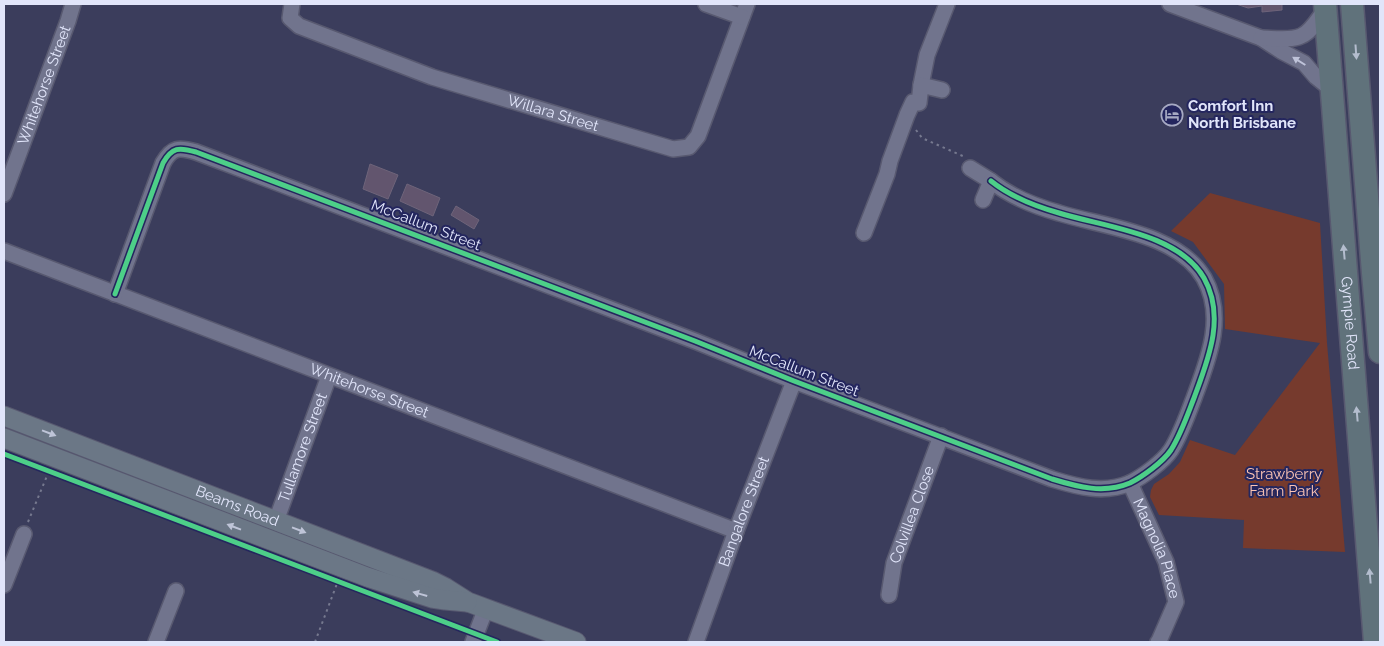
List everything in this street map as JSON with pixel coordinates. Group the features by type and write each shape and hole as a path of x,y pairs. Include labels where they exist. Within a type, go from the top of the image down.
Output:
{"highway":[{"name":"Gympie Road","path":"1352,4 1375,226 1380,352"},
{"name":"Gympie Road","path":"1325,7 1376,642"}],"main road":[{"name":"Beams Road","path":"4,416 432,581 468,602"},
{"name":"Beams Road","path":"4,438 367,577 432,598 468,602 576,642"}],"street":[{"name":"Whitehorse Street","path":"4,194 73,4"},
{"name":"Willara Street","path":"292,4 290,18 299,26 423,74 673,149 689,146 698,136 744,10"},
{"path":"706,4 744,10"},
{"path":"864,233 907,115 914,107 927,55 947,4"},
{"path":"1170,4 1261,38 1304,63 1316,77 1331,89"},
{"path":"1261,38 1292,39 1301,36 1308,32 1325,7"},
{"path":"921,85 942,90"},
{"name":"McCallum Street","path":"116,294 163,164 174,150 183,148 695,341 794,381 1052,479 1080,488 1106,490 1130,483 1158,464 1170,451 1184,425 1207,364 1212,344 1215,313 1212,295 1203,277 1190,260 1165,243 1028,203 1003,191 970,168"},
{"path":"983,200 991,181"},
{"name":"Whitehorse Street","path":"4,251 736,531"},
{"name":"Tullamore Street","path":"276,521 329,376"},
{"name":"Bangalore Street","path":"696,642 736,531 794,381"},
{"name":"Colvillea Close","path":"889,595 894,563 941,436"},
{"name":"Magnolia Place","path":"1130,483 1166,562 1176,602 1158,642"},
{"path":"4,585 24,534"},
{"path":"156,642 176,591"},
{"path":"473,642 486,608"}],"path":[{"path":"914,107 913,123 916,124 918,135 964,155 970,168"},
{"path":"40,467 58,474"},
{"path":"24,534 49,471"},
{"path":"329,578 347,585"},
{"path":"314,642 338,581"}],"green space":[{"name":"Strawberry Farm Park","path":"1210,193 1320,223 1327,343 1345,552 1243,548 1244,520 1159,515 1150,497 1154,484 1169,474 1180,462 1190,440 1235,455 1320,343 1225,329 1224,284 1193,242 1171,231"}],"building":[{"path":"1236,4 1282,4 1282,10 1262,12 1262,6 1248,8"},
{"path":"370,164 398,175 388,199 363,189"},
{"path":"407,184 440,198 433,216 400,201"},
{"path":"456,206 479,220 474,229 451,215"}],"cycle path":[{"path":"115,294 163,163 173,151 185,149 695,341 794,381 1052,479 1081,487 1101,489 1130,483 1152,469 1171,450 1184,425 1199,384 1209,354 1214,323 1214,308 1204,278 1192,263 1177,251 1159,241 1041,207 1015,196 991,181"},
{"path":"4,454 497,642"}],"place":[{"name":"Comfort Inn North Brisbane","path":"1172,115"}]}
